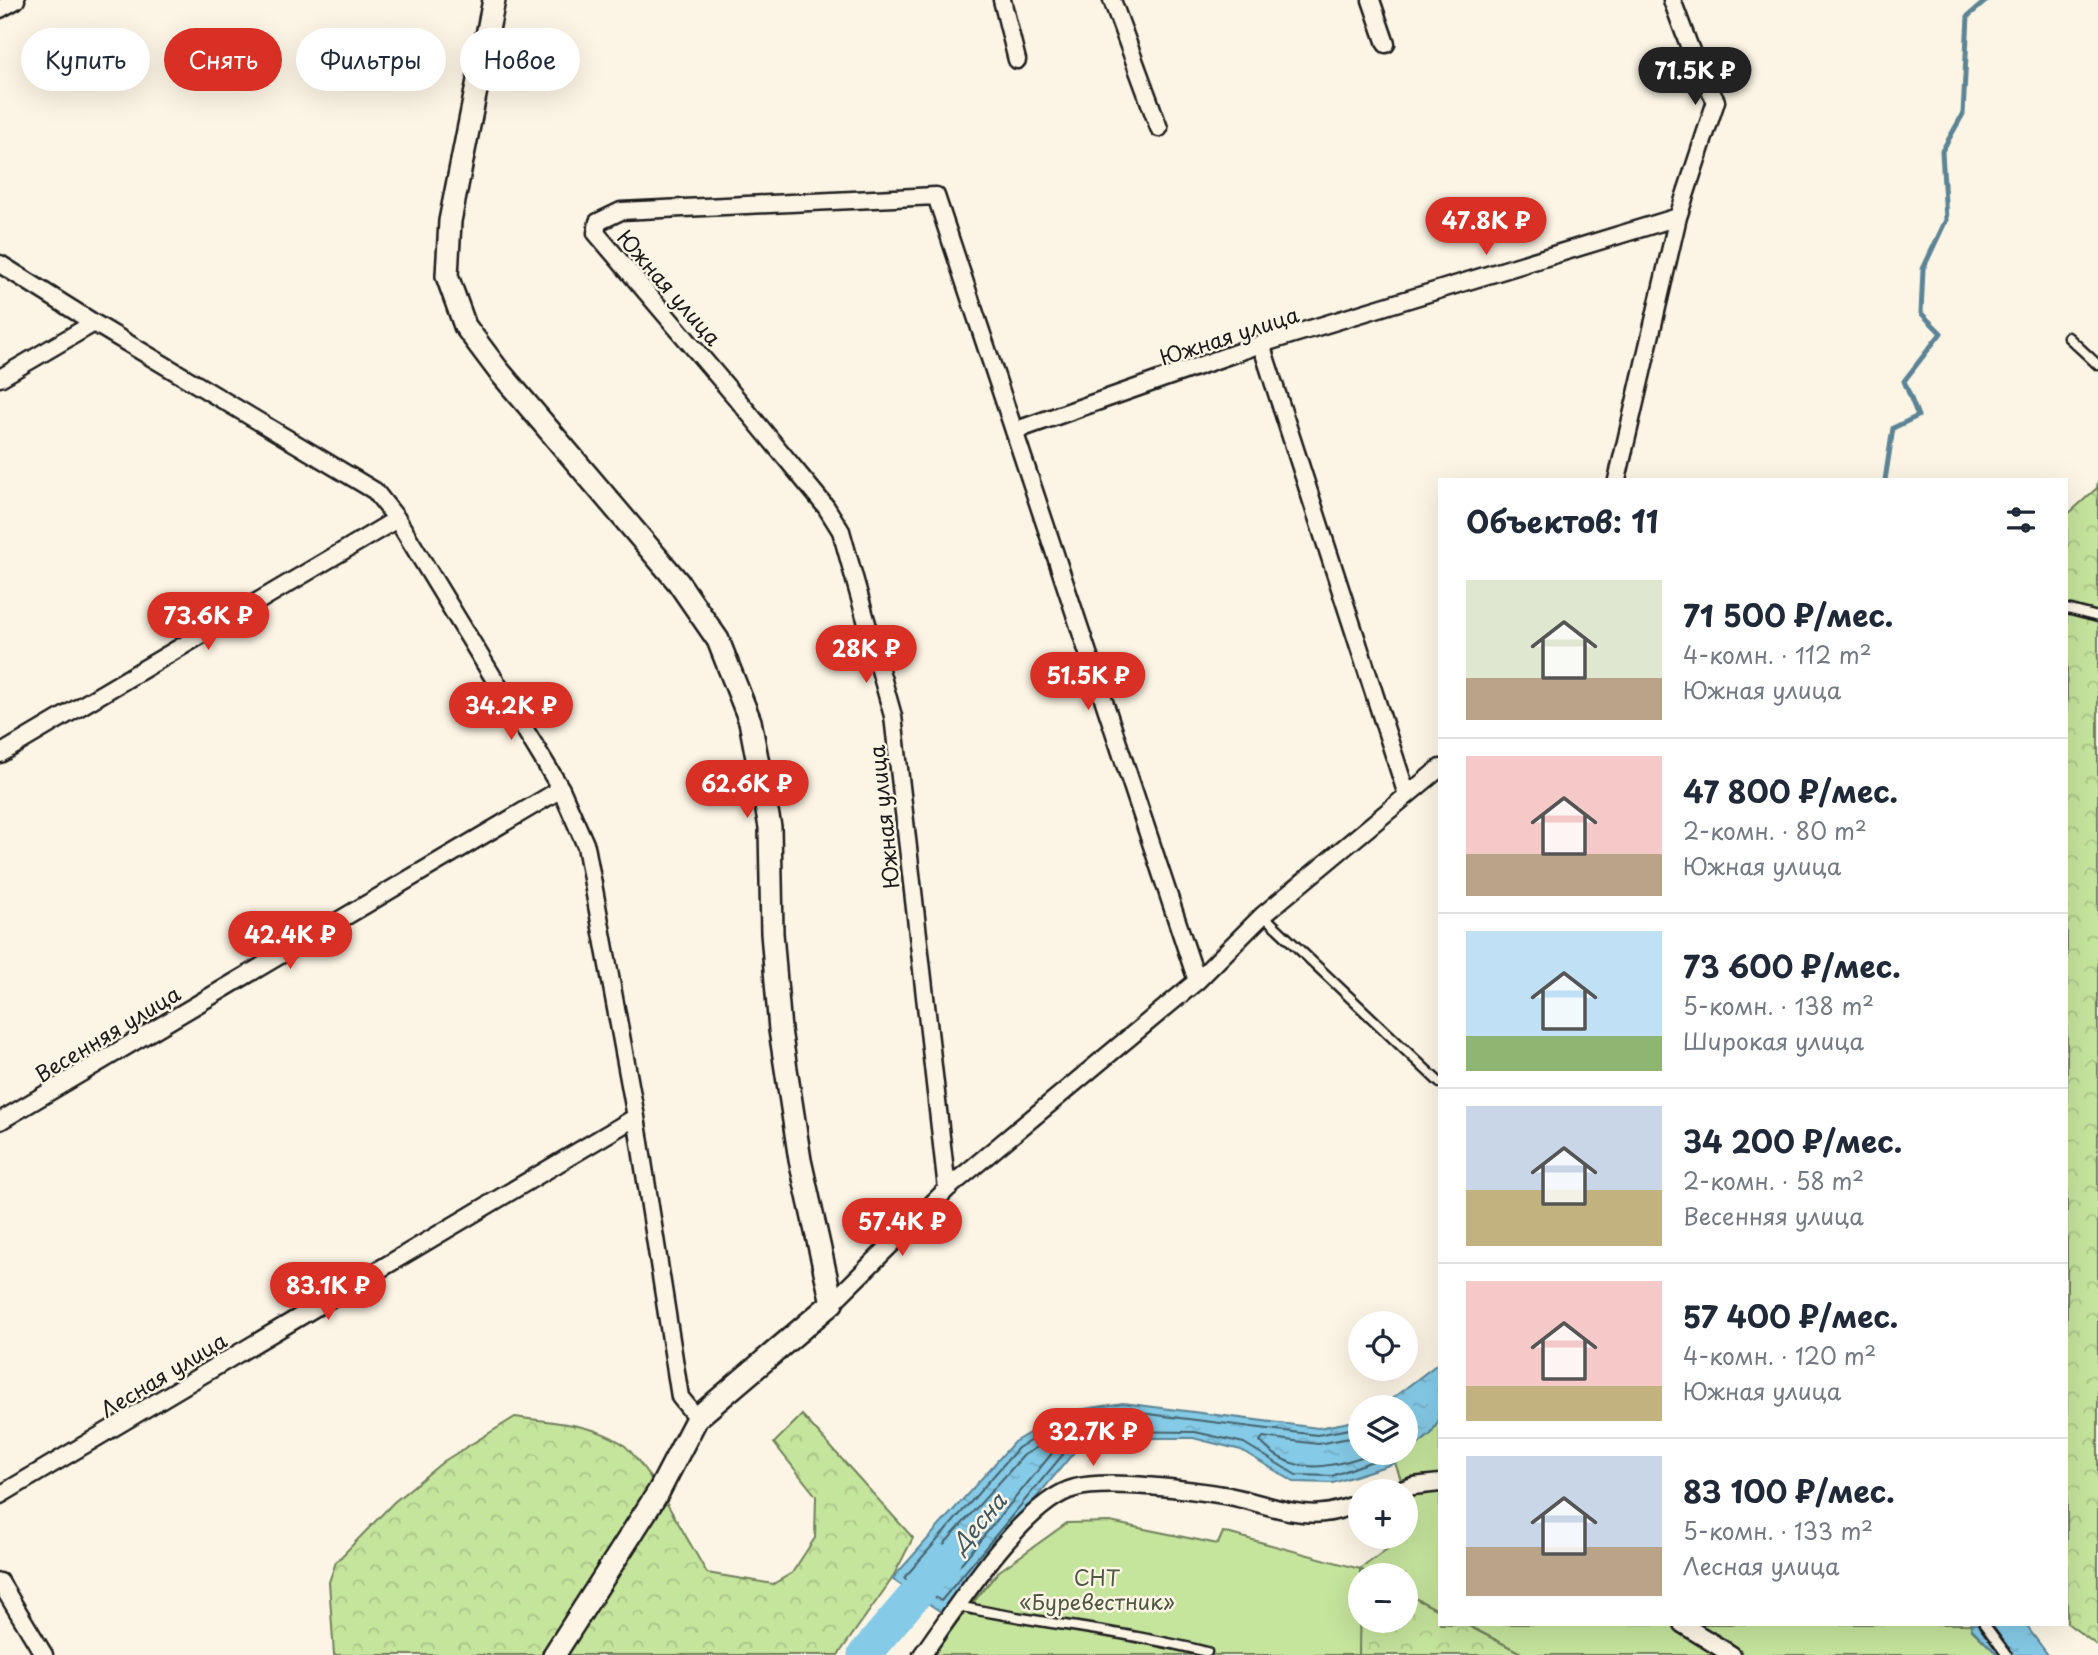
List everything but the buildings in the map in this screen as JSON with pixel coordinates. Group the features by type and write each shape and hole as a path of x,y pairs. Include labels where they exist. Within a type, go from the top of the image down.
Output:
{"street":[{"path":"0,9 16,0"},
{"path":"494,0 450,221 447,276 465,326 498,370 678,582 718,640 750,721 770,827 772,933 780,1030 800,1160 832,1303"},
{"path":"1002,0 1017,61"},
{"path":"1112,0 1159,128"},
{"path":"1371,0 1386,44"},
{"path":"1617,478 1678,217 1716,101 1697,67 1672,0"},
{"name":"Южная улица","path":"947,1189 893,716 841,531 826,507 596,233 596,228 607,215 621,211 936,196 1014,431 1261,344 1678,217"},
{"path":"0,264 375,491 397,519 561,789 586,846 636,1117 680,1397 697,1418"},
{"path":"0,379 94,323"},
{"path":"1261,344 1407,795"},
{"path":"1014,431 1197,981"},
{"path":"0,754 397,519"},
{"path":"554,1655 659,1491 697,1418 832,1303 947,1189 1197,981 1263,915 1438,770"},
{"name":"Весенняя улица","path":"0,1121 561,789"},
{"name":"Лесная улица","path":"0,1495 636,1117"},
{"path":"1418,1485 1438,1483"},
{"path":"922,1655 992,1559 1039,1507 1074,1488 1128,1485 1228,1496 1296,1512 1323,1513 1348,1506"},
{"path":"0,1582 44,1655"},
{"path":"1685,1626 1731,1655"}],"lane":[{"path":"2068,337 2098,365"},
{"path":"2068,609 2098,617"},
{"path":"1263,915 1438,1081"},
{"path":"958,1606 1152,1638 1207,1652"},
{"path":"1985,1626 2007,1655"}],"green space":[{"path":"2098,481 2098,1646 2068,1624 2068,514 2097,488"},
{"path":"802,1415 913,1538 892,1579 838,1655 334,1655 329,1582 336,1562 394,1502 444,1461 515,1417 583,1427 620,1442 653,1482 707,1573 773,1584 792,1573 815,1538 816,1496 774,1443"},
{"path":"1438,1422 1438,1610 1418,1600 1418,1563 1368,1563 1387,1549 1418,1549 1418,1479 1401,1479 1396,1465 1418,1465 1418,1444 1431,1434"},
{"name":"СНТ «Буревестник»","path":"1110,1522 1218,1544 1223,1532 1348,1566 1348,1633 1359,1633 1359,1655 930,1655 998,1572 1067,1523"},
{"path":"1418,1600 1438,1610 1438,1626 1469,1626 1525,1655 1359,1655 1359,1633 1418,1633"},
{"path":"1469,1626 1971,1626 1998,1655 1525,1655"}],"water":[{"path":"1438,1364 1438,1422 1431,1434 1418,1444 1418,1395 1397,1395"},
{"path":"1123,1403 1318,1428 1348,1422 1348,1465 1389,1465 1333,1483 1294,1482 1241,1450 1193,1438 1107,1438 1075,1451 941,1612 892,1579 1014,1442 1065,1412"},
{"path":"2026,1626 2048,1655 1998,1655 1971,1628"}],"waterway":[{"path":"1885,478 1893,428 1918,416 1904,381 1941,333 1921,313 1923,269 1946,220 1942,151 1963,114 1968,16 1987,0"},
{"name":"Десна","path":"864,1655 944,1561"}]}
